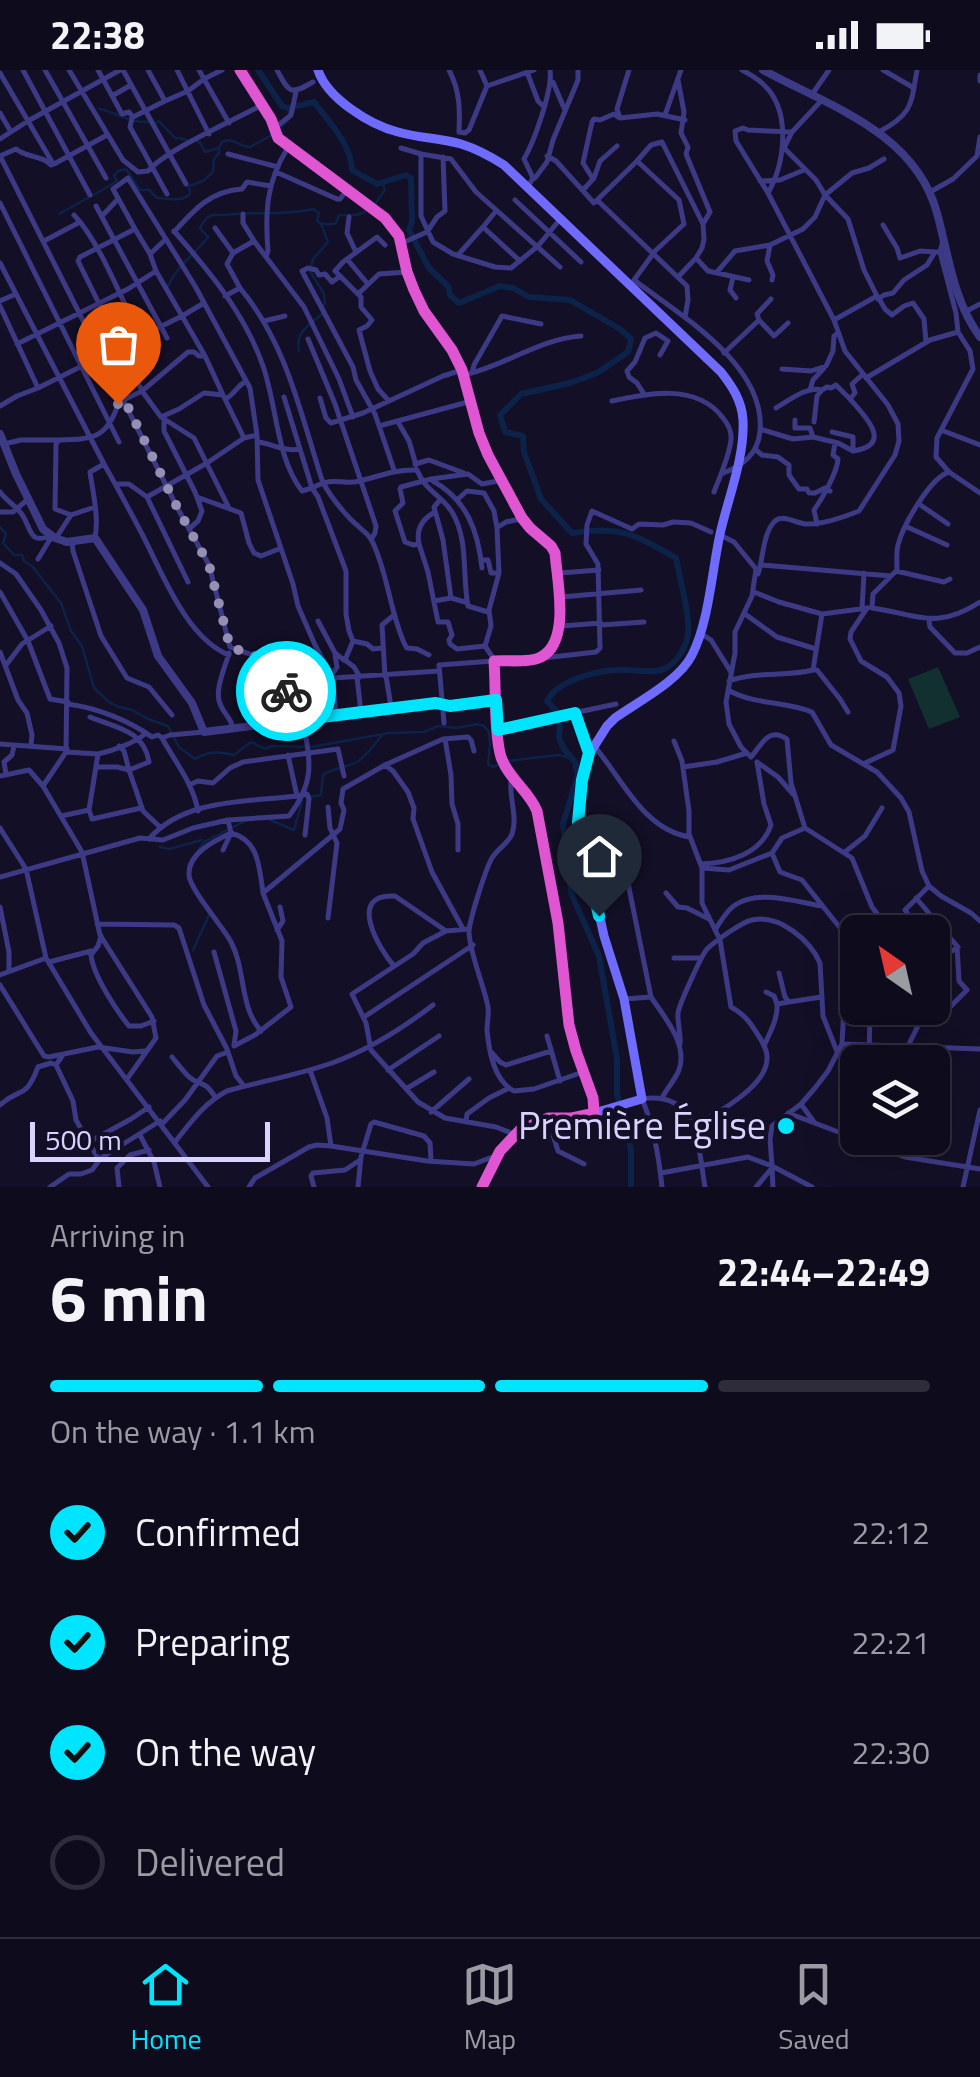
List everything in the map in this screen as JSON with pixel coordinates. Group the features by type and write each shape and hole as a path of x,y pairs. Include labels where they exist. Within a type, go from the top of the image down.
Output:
{"highway":[{"path":"240,70 275,131 289,146 410,240 406,272 424,311 466,372 482,440 522,518 553,549 560,626 554,644 540,658 494,660 498,730 504,762 532,800 536,812 558,923 569,1026 595,1108 531,1124 514,1134 491,1161 482,1187"}],"main road":[{"path":"318,70 336,98 374,122 396,132 459,144 492,158 530,184 724,376 737,395 744,422 737,468 716,533 700,633 692,656 682,670 615,718 591,751 582,780 578,822 604,936 624,999 637,1100 595,1108"}],"street":[{"path":"13,70 1,76 54,164"},
{"path":"22,70 90,195"},
{"path":"46,70 106,178"},
{"path":"69,70 123,160 136,171 146,172 262,104"},
{"path":"98,70 122,113 129,112 130,127 167,194"},
{"path":"0,139 122,70 186,184"},
{"path":"148,70 166,101"},
{"path":"177,70 209,134"},
{"path":"199,70 229,122"},
{"path":"131,120 222,70"},
{"path":"277,70 286,88 296,92"},
{"path":"449,70 457,86 460,132 465,133 487,86 480,70"},
{"path":"550,70 565,110"},
{"path":"617,114 628,70"},
{"path":"664,114 681,70"},
{"path":"742,70 768,89 778,111 784,148 848,219 864,270 885,309 892,315 912,303 924,319 926,342"},
{"path":"763,70 879,132 905,155 930,192 964,313 980,338"},
{"path":"811,96 828,70"},
{"path":"883,70 896,73 914,88"},
{"path":"879,132 896,122 914,100 917,70"},
{"path":"487,86 530,71 538,101 544,106"},
{"path":"530,184 546,162 578,78 577,71"},
{"path":"530,184 524,159 552,79"},
{"path":"678,80 684,120 681,131 688,144 686,154 710,211 703,224"},
{"path":"275,131 289,119 296,92 312,82"},
{"path":"112,96 132,84"},
{"path":"768,193 792,132 821,101"},
{"path":"0,113 11,132"},
{"path":"594,180 583,163 594,119 617,114 664,114 684,120"},
{"path":"792,132 743,128 735,131 736,141 768,193 834,320 844,349 891,410 898,424 899,441 878,484 859,510 817,524 778,519 770,528 754,588 734,632 726,702 730,724 741,746 794,795"},
{"path":"107,134 50,165 47,160 24,156 16,149 0,156 209,565 230,652 218,697 231,717 232,729"},
{"path":"930,192 952,179 977,156 980,137"},
{"path":"547,156 594,202 651,145 662,142 703,224 704,239 696,258 678,276"},
{"path":"266,258 266,213 271,186 289,146"},
{"path":"583,190 594,180 600,162 617,146"},
{"path":"401,148 454,161 473,188 560,267"},
{"path":"228,154 277,170 336,199 348,189"},
{"path":"420,154 420,206 426,232 438,246 495,267 511,268 538,246 557,223"},
{"path":"410,240 426,232 446,210 443,157"},
{"path":"717,272 735,250 770,245 812,221 825,195 852,174 884,159"},
{"path":"636,162 680,201 684,224 652,255 634,280 685,317 741,371 754,390 760,409 756,450 737,468 720,474"},
{"path":"760,181 774,181 804,170"},
{"path":"244,438 205,356 118,199 114,188 128,178 205,303 247,381 253,400 258,480 299,609 332,676 336,716"},
{"path":"671,191 680,179"},
{"path":"150,254 199,206 218,193 242,188 247,182 271,186"},
{"path":"102,216 118,199"},
{"path":"515,200 582,262"},
{"path":"597,200 688,288 685,317"},
{"path":"0,203 118,442"},
{"path":"96,206 168,338"},
{"path":"458,255 496,211"},
{"path":"243,214 243,223 254,241 312,322 353,417"},
{"path":"74,216 96,249 140,336"},
{"path":"349,218 347,233 356,252"},
{"path":"44,241 80,222"},
{"path":"883,225 900,258 920,251 938,252"},
{"path":"483,227 520,261"},
{"path":"215,228 233,253"},
{"path":"134,229 78,261 142,391 162,418 194,438 229,508"},
{"path":"174,232 247,326 264,367 293,477 301,490 333,479 360,481 429,460 468,474 482,484 501,480"},
{"path":"384,245 377,237 336,270 361,298 361,307 372,320 358,331 378,389 389,401"},
{"path":"834,320 892,293 927,265 943,240"},
{"path":"254,241 233,253 228,264 284,360 323,482 371,538 408,648 429,655"},
{"path":"770,245 767,262 772,280"},
{"path":"938,252 958,332 972,358 975,377 940,430 936,457 948,472 980,493"},
{"path":"696,258 704,269 749,280"},
{"path":"346,259 367,283"},
{"path":"0,263 181,608 209,643 274,663 308,748 304,796 286,817 228,820 164,840 140,838 0,877"},
{"path":"339,277 332,282 311,268 302,272 372,409 394,470"},
{"path":"17,344 156,271"},
{"path":"358,294 384,272 406,272"},
{"path":"733,277 730,290 736,298"},
{"path":"225,296 240,288"},
{"path":"16,294 0,306 38,388"},
{"path":"772,298 757,314 759,320 774,336 788,323"},
{"path":"0,406 205,303"},
{"path":"964,313 980,304"},
{"path":"264,321 285,316"},
{"path":"466,372 502,316 541,324"},
{"path":"724,354 759,320"},
{"path":"810,390 833,351 838,328"},
{"path":"644,394 627,371 644,338 658,332 668,341 660,355"},
{"path":"850,399 855,390 852,384 864,376 926,342 958,332"},
{"path":"320,398 328,422 353,417 447,374 481,372 540,346 581,336"},
{"path":"308,340 376,526 371,538"},
{"path":"314,352 323,347"},
{"path":"4,444 91,437 109,425 118,404 142,391 188,352 205,356"},
{"path":"782,369 811,371 826,366"},
{"path":"162,418 204,393 232,395 236,387 247,381"},
{"path":"760,429 793,439 813,437 836,442 853,451 873,440 874,430 865,416 836,385 817,396 814,422"},
{"path":"776,408 810,390 822,390"},
{"path":"612,401 644,394 673,394 692,396 718,411 731,438 714,492"},
{"path":"284,397 312,488 346,571 346,614 353,641 345,660"},
{"path":"379,426 472,401"},
{"path":"162,418 164,431 202,513 190,528"},
{"path":"795,420 796,428 810,428 813,437"},
{"path":"398,422 422,481 456,520 467,602 471,609 488,612"},
{"path":"280,434 294,430"},
{"path":"940,430 980,445"},
{"path":"832,432 853,437 853,451"},
{"path":"0,434 43,529 72,542 96,538"},
{"path":"147,496 244,438 284,449 300,449"},
{"path":"59,440 54,504 58,512 70,515 95,507"},
{"path":"817,524 814,510 838,464 833,455 836,442"},
{"path":"756,450 789,465 789,475 808,493 828,489"},
{"path":"104,464 90,472 96,538 143,610 158,656 192,702 204,732"},
{"path":"863,764 893,751 901,706 896,686 887,676 864,664 850,639 851,632 873,594 893,574 905,526 937,477 948,472"},
{"path":"419,544 406,542 396,511 403,503 400,487 468,474"},
{"path":"431,479 458,499 472,520 482,564 488,560 491,573 499,573"},
{"path":"115,484 131,484 147,496 188,582"},
{"path":"444,723 441,664 494,660 485,646 491,626 488,612 499,573 494,511 486,494 468,491 458,499"},
{"path":"0,492 35,537 54,537"},
{"path":"197,497 242,513 254,553 261,556 280,549"},
{"path":"0,512 12,512 28,500"},
{"path":"440,500 434,505 451,598"},
{"path":"919,504 948,524"},
{"path":"540,658 596,652 600,648 598,562 587,548 586,537 592,511 632,528 640,524 688,522 716,533 734,542 754,565 754,588"},
{"path":"435,512 426,517 419,529 419,544 438,622 449,623 450,644 458,649 485,646"},
{"path":"38,558 70,515"},
{"path":"497,528 522,518"},
{"path":"905,526 947,545"},
{"path":"72,542 101,636 127,678 149,687 172,715"},
{"path":"0,563 16,574 51,626 67,668 67,751 42,786"},
{"path":"761,565 893,574 944,582 950,579"},
{"path":"557,573 598,570"},
{"path":"864,573 867,608"},
{"path":"754,588 779,602 822,614 867,608 929,620 980,602"},
{"path":"558,598 642,590"},
{"path":"0,593 28,641 50,699 96,710 137,727 143,736 150,761 144,766 129,770 97,767"},
{"path":"434,602 451,598 467,602"},
{"path":"745,614 777,637 816,649"},
{"path":"813,670 822,614"},
{"path":"392,709 385,676 382,625 394,615"},
{"path":"929,620 930,627 955,653 980,647"},
{"path":"318,621 335,653 337,667 332,676"},
{"path":"560,626 644,622"},
{"path":"6,665 21,645 51,626"},
{"path":"700,633 711,640 731,672"},
{"path":"353,641 373,649 382,648"},
{"path":"0,652 27,713 31,745"},
{"path":"335,653 354,667 362,713"},
{"path":"729,681 817,670 848,712"},
{"path":"332,676 440,671"},
{"path":"1,680 10,676"},
{"path":"728,690 760,702 790,704 812,712 830,744 878,774 898,795 908,810 929,886 980,921"},
{"path":"726,702 735,694"},
{"path":"162,738 496,700"},
{"path":"498,730 616,704"},
{"path":"575,713 591,751 650,817 670,831 690,837"},
{"path":"90,717 143,736 158,734 183,772 198,810"},
{"path":"682,767 752,757 769,736 779,734 786,739 794,795 805,828 855,862 878,915"},
{"path":"0,744 98,754 114,751 143,736"},
{"path":"263,892 340,829 344,788 444,738 468,737 474,751"},
{"path":"444,738 458,824 458,850"},
{"path":"674,741 689,804 690,837 701,866 702,903 720,940 731,1007 743,1013 764,1046 767,1063 753,1084 714,1116 694,1124"},
{"path":"14,744 12,755 4,762 3,775 28,770 61,816 83,855 100,936 154,1021 156,1038 128,1079"},
{"path":"119,746 142,808 160,828"},
{"path":"189,785 198,781 212,783 242,762 308,748 340,749 344,776"},
{"path":"98,754 89,810 92,819 142,808"},
{"path":"288,754 304,796 306,835"},
{"path":"701,866 740,857 767,837 771,820 752,757"},
{"path":"385,765 411,798 413,819 432,872 472,945 488,1006 487,1028 498,1076 514,1091 584,1076"},
{"path":"466,929 491,859 511,838 515,823 510,783 515,778"},
{"path":"149,839 160,828 198,810 238,801 304,796"},
{"path":"328,807 336,843 328,918"},
{"path":"845,852 865,836 882,808"},
{"path":"61,816 89,810"},
{"path":"223,850 230,831 228,820"},
{"path":"0,828 26,870 48,960 101,1046 206,1185"},
{"path":"701,866 729,870 772,853 782,838 805,828"},
{"path":"50,1187 67,1175 90,1172 99,1160 161,1122 189,1096 217,1056 291,1007 281,977 282,942 263,892 251,844 244,836 230,831"},
{"path":"230,831 208,844 188,873 191,885 231,942 249,1010 260,1031"},
{"path":"772,853 778,870 802,880 840,929"},
{"path":"624,863 651,997 680,1044"},
{"path":"907,915 905,912 929,886"},
{"path":"666,894 678,907 710,919"},
{"path":"395,966 384,954 368,919 377,901 395,896 446,931"},
{"path":"715,930 729,910 748,898 824,906"},
{"path":"916,898 931,915"},
{"path":"0,907 10,952 8,972"},
{"path":"277,930 283,921 280,907"},
{"path":"662,1098 678,1072 682,1055 678,1012 702,958 707,950 750,920 782,926 803,939 818,957 827,1030 838,1054"},
{"path":"97,924 177,926 204,1005 230,1049 236,1076 244,1086"},
{"path":"466,929 446,931 423,943 395,966 352,992 364,1017 369,1046 406,1090 431,1112 514,1134"},
{"path":"100,936 90,956 92,969 127,1024 137,1026 154,1021"},
{"path":"950,938 958,948 959,981 967,992 950,1007"},
{"path":"364,1017 472,945"},
{"path":"950,953 958,948"},
{"path":"0,975 94,950"},
{"path":"214,952 236,1031 230,1049"},
{"path":"674,958 702,958"},
{"path":"778,973 789,1002"},
{"path":"0,986 42,1054 49,1058 101,1046 133,1052 148,1050"},
{"path":"764,1046 778,1016 774,996 766,992"},
{"path":"624,999 651,997"},
{"path":"777,1004 821,997"},
{"path":"175,1142 215,1097 347,1057 433,1005"},
{"path":"773,1187 771,1129 824,1078 842,1044 844,1025"},
{"path":"388,1070 439,1036"},
{"path":"547,1036 560,1081"},
{"path":"842,1044 856,1045"},
{"path":"950,1048 980,1049"},
{"path":"492,1052 506,1065 552,1051"},
{"path":"0,1105 27,1090 42,1054"},
{"path":"56,1065 64,1054"},
{"path":"172,1056 187,1075 206,1084 215,1097"},
{"path":"38,1067 56,1065"},
{"path":"56,1065 72,1100 76,1120 99,1160"},
{"path":"310,1070 331,1146"},
{"path":"406,1090 434,1072"},
{"path":"431,1112 469,1079"},
{"path":"466,1122 466,1114 508,1089"},
{"path":"662,1187 650,1122 637,1100 662,1098 686,1112 694,1124 705,1187"},
{"path":"801,1104 816,1124"},
{"path":"88,1142 149,1107"},
{"path":"963,1187 980,1110"},
{"path":"788,1113 840,1133"},
{"path":"559,1118 553,1136 558,1150 584,1164"},
{"path":"358,1187 361,1160 371,1124 376,1122 424,1136 430,1144 431,1161"},
{"path":"140,1135 149,1150 160,1187"},
{"path":"248,1187 255,1178 317,1145 431,1161 491,1161"},
{"path":"119,1187 117,1168 130,1156 149,1150"},
{"path":"899,1155 980,1169"},
{"path":"660,1172 748,1157 812,1187"},
{"path":"314,1187 312,1173 345,1170 361,1160"},
{"path":"756,1187 772,1167"},
{"path":"794,1179 800,1187"}],"green space":[{"path":"938,667 960,717 929,729 908,679"}],"waterway":[{"path":"258,70 282,106 314,102 343,142 352,170 377,184 406,175 411,178 409,230 429,268 459,303 500,286 513,288 529,297 570,300 631,339 628,352 597,373 521,394 500,415 505,432 523,436 524,452 541,499 572,533 616,531 676,558 686,607 687,640 671,665 661,670 615,670 586,675 559,688 547,701 557,712 559,737 575,762 578,775 563,824 571,893 599,956 617,1059 617,1094 631,1150 631,1187"},
{"path":"278,130 290,118 288,108"},
{"path":"99,109 149,122"},
{"path":"156,123 159,121 175,138 189,141"},
{"path":"59,214 111,185 117,180 114,176 118,171 126,169 140,190 149,190 157,198 183,198 190,194 189,186 213,172 222,142 229,140 250,147 272,135"},
{"path":"196,140 205,152 219,148"},
{"path":"375,204 385,190 382,182"},
{"path":"168,286 208,237 200,228 210,216 313,209 319,213 317,221 329,224 336,223 339,215 365,212"},
{"path":"321,224 328,242 313,259 310,271 324,294 325,304 321,306"},
{"path":"299,351 301,334 322,314"},
{"path":"0,527 6,534 3,543 14,555 22,555 61,603 71,631 82,646 94,688 109,702 168,726 179,747 195,759 214,752 234,755 251,742 265,749 311,747 389,733 424,732 438,726 477,724 489,732 488,764 501,764"},
{"path":"308,797 321,795 323,775 357,762 382,735"},
{"path":"508,761 558,755 571,758"},
{"path":"270,820 294,830 302,801"},
{"path":"188,865 204,842 247,820"},
{"path":"160,847 169,849 202,840"},
{"path":"193,950 209,915"}],"way so far":[{"path":"118,404 124,399 203,552 213,576 230,647 274,663 286,691"}],"place":[{"name":"Première Église","path":"786,1126"}],"route":[{"path":"286,691 297,720 436,703 450,706 496,700 498,730 575,713 589,753 578,822 599,916"}]}
